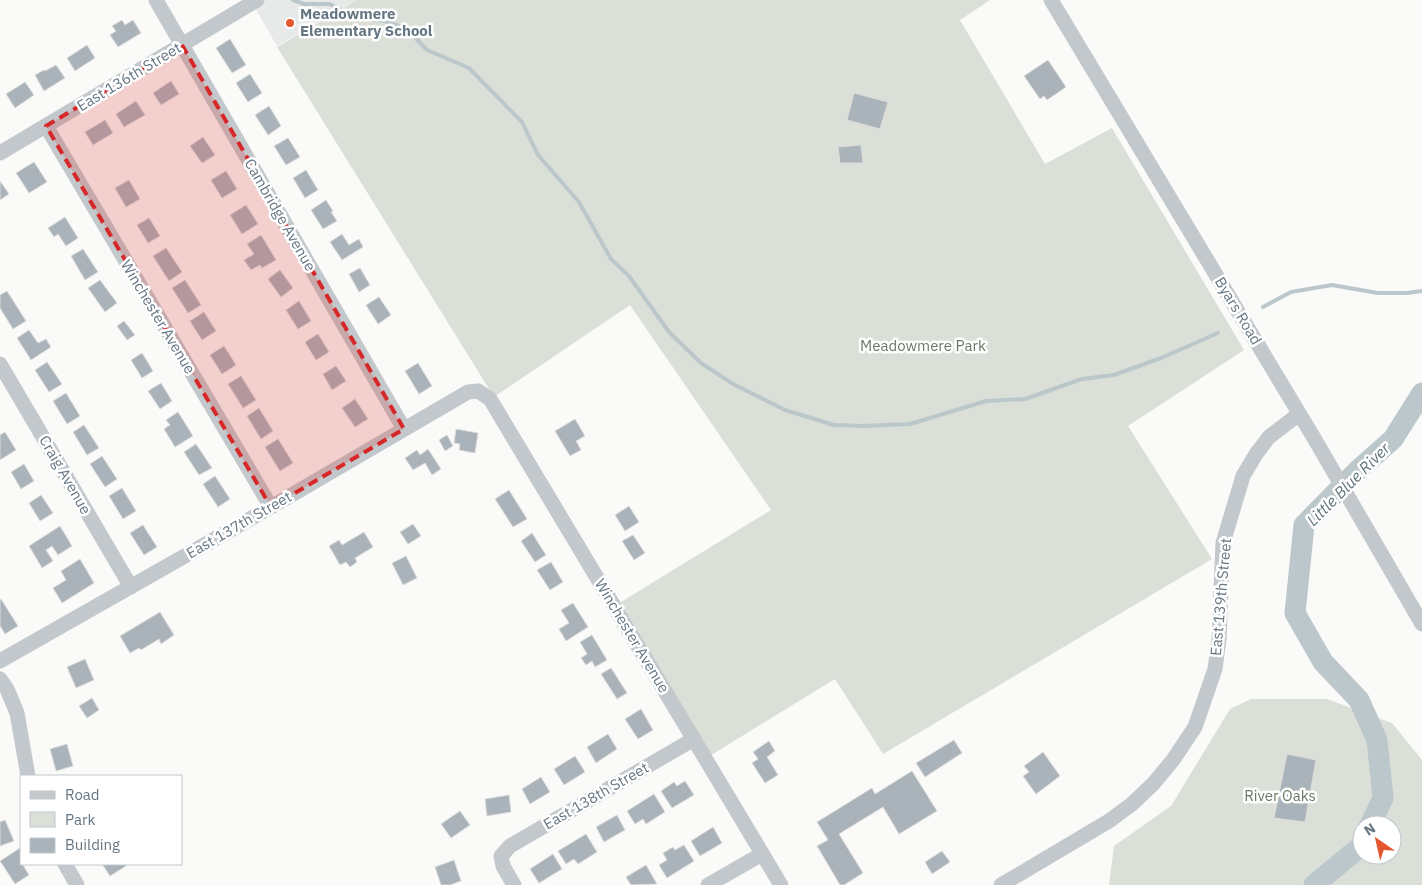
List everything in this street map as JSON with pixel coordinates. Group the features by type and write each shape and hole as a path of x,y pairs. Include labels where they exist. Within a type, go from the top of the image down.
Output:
{"street":[{"name":"Cambridge Avenue","path":"156,0 404,429"},
{"name":"East 136th Street","path":"0,153 257,0"},
{"name":"Byars Road","path":"1051,0 1314,438 1422,624"},
{"name":"Winchester Avenue","path":"46,126 271,507"},
{"name":"Craig Avenue","path":"0,364 131,587"},
{"name":"Winchester Avenue","path":"478,391 490,399 781,885"},
{"name":"East 137th Street","path":"0,661 271,507 468,392 478,391"},
{"name":"East 139th Street","path":"1001,885 1102,825 1132,804 1153,784 1173,760 1195,727 1215,669 1219,639 1223,543 1244,476 1256,454 1269,437 1299,414"},
{"path":"0,679 7,689 17,713 28,775"},
{"name":"East 138th Street","path":"514,885 503,866 501,856 510,846 694,739"},
{"path":"708,885 762,854"},
{"path":"66,865 77,885"}],"highlighted area":[{"path":"182,45 404,429 271,507 46,126"}],"shaded area":[{"name":"Meadowmere Elementary School","path":"250,0 357,0 277,46"}],"green space":[{"name":"Meadowmere Park","path":"357,0 990,0 960,20 1045,164 1112,128 1244,350 1128,426 1212,559 883,754 835,679 708,757 621,602 771,510 630,305 494,397 277,47"},
{"name":"River Oaks","path":"1251,699 1327,699 1392,723 1422,760 1422,885 1109,885 1114,846 1171,806 1230,709"}],"building":[{"path":"122,20 125,25 133,20 141,33 118,47 110,35 116,31 112,26"},
{"path":"230,39 246,65 232,73 216,48"},
{"path":"87,45 95,58 75,71 67,58"},
{"path":"1048,60 1066,87 1047,100 1044,96 1040,99 1024,76"},
{"path":"56,65 65,78 44,91 35,75"},
{"path":"250,74 262,93 248,102 236,83"},
{"path":"171,81 179,94 161,105 153,93"},
{"path":"25,82 34,95 15,108 6,94"},
{"path":"854,93 888,102 880,129 847,120"},
{"path":"136,101 145,115 124,127 116,114"},
{"path":"269,106 281,126 268,135 255,115"},
{"path":"105,120 113,133 93,145 85,132"},
{"path":"203,137 215,155 202,163 190,146"},
{"path":"288,138 300,157 286,165 274,146"},
{"path":"861,145 863,163 840,163 838,147"},
{"path":"34,162 47,182 29,193 16,173"},
{"path":"306,170 318,190 305,198 293,178"},
{"path":"226,171 237,189 222,198 211,180"},
{"path":"129,180 140,199 126,207 115,188"},
{"path":"0,181 9,194 0,200"},
{"path":"326,200 337,221 323,229 311,210"},
{"path":"246,205 258,224 242,234 230,215"},
{"path":"65,217 78,238 66,246 58,234 54,237 48,228"},
{"path":"149,218 160,236 148,243 137,225"},
{"path":"342,234 349,245 359,239 363,247 342,260 330,242"},
{"path":"261,235 276,260 262,268 260,265 251,270 244,260 254,254 247,244"},
{"path":"166,248 182,272 169,281 153,256"},
{"path":"83,249 98,272 85,280 71,256"},
{"path":"360,268 370,285 359,292 349,274"},
{"path":"280,270 293,288 281,297 268,279"},
{"path":"100,280 117,303 105,312 88,288"},
{"path":"185,280 201,305 188,313 172,288"},
{"path":"7,291 26,321 13,329 0,308 0,295"},
{"path":"379,297 391,315 378,324 366,305"},
{"path":"299,301 311,321 298,329 286,310"},
{"path":"204,312 216,331 202,340 190,321"},
{"path":"124,321 135,335 127,340 117,326"},
{"path":"29,330 38,343 46,339 51,347 31,360 17,338"},
{"path":"318,334 329,352 316,360 305,342"},
{"path":"224,346 236,365 222,374 210,355"},
{"path":"142,353 153,371 142,378 131,360"},
{"path":"47,362 62,384 49,392 35,370"},
{"path":"418,363 432,386 419,394 405,371"},
{"path":"336,366 346,381 332,390 323,374"},
{"path":"241,376 256,400 243,408 228,384"},
{"path":"161,383 172,401 160,409 148,391"},
{"path":"66,393 80,416 67,424 53,401"},
{"path":"355,399 368,419 355,427 342,408"},
{"path":"259,408 273,431 261,439 247,416"},
{"path":"178,412 193,436 175,447 164,429 170,425 166,420"},
{"path":"575,419 585,436 576,441 581,450 570,456 555,431"},
{"path":"84,425 99,448 87,455 73,432"},
{"path":"456,429 478,433 475,453 459,450 460,444 454,443"},
{"path":"5,432 16,450 0,460 0,435"},
{"path":"447,435 453,446 445,451 439,440"},
{"path":"278,439 293,463 280,471 265,447"},
{"path":"196,444 212,468 199,475 184,452"},
{"path":"428,449 441,469 432,475 425,463 413,470 405,458 417,450 420,455"},
{"path":"102,456 117,479 105,487 90,464"},
{"path":"24,464 34,481 21,489 11,472"},
{"path":"215,476 230,499 218,507 203,484"},
{"path":"122,488 136,511 123,519 109,496"},
{"path":"509,490 527,519 513,527 495,499"},
{"path":"41,495 53,513 40,521 29,503"},
{"path":"629,506 639,522 625,531 615,515"},
{"path":"413,524 421,536 408,544 400,532"},
{"path":"143,525 157,547 144,555 130,533"},
{"path":"60,526 72,546 58,555 52,546 46,550 53,561 42,568 29,546"},
{"path":"364,532 373,547 355,558 357,562 350,567 346,562 340,565 329,546 339,540 342,545"},
{"path":"532,533 546,555 535,562 521,541"},
{"path":"633,535 645,553 634,560 622,541"},
{"path":"406,556 417,578 403,585 392,563"},
{"path":"80,559 94,583 62,603 53,588 66,580 61,571"},
{"path":"551,562 563,582 550,590 537,570"},
{"path":"1,599 18,626 5,634 0,626"},
{"path":"573,603 588,627 566,641 559,629 569,623 561,610"},
{"path":"160,612 174,635 161,644 159,639 141,650 139,648 130,653 120,636"},
{"path":"592,635 607,660 595,667 592,661 586,665 581,658 587,654 580,642"},
{"path":"85,659 94,680 76,688 67,667"},
{"path":"611,668 627,693 617,699 601,674"},
{"path":"92,698 99,710 87,718 79,706"},
{"path":"641,709 653,730 638,739 625,719"},
{"path":"608,734 617,749 596,763 587,747"},
{"path":"954,740 962,753 925,777 916,763"},
{"path":"769,741 775,751 767,757 778,775 765,783 752,763 758,759 753,752"},
{"path":"67,744 73,766 56,771 50,749"},
{"path":"1043,752 1060,776 1036,794 1023,776 1029,772 1024,766"},
{"path":"1287,754 1316,760 1305,822 1274,818"},
{"path":"575,756 585,772 564,785 554,769"},
{"path":"912,771 937,811 899,834 883,807 839,834 863,873 844,885 840,885 817,846 828,840 817,822 872,788 875,794"},
{"path":"541,777 550,792 530,804 522,789"},
{"path":"685,781 694,795 672,808 661,791 674,782 677,786"},
{"path":"654,794 665,812 646,824 643,819 635,824 627,811"},
{"path":"509,795 511,812 487,816 485,799"},
{"path":"460,811 470,825 451,838 441,824"},
{"path":"617,815 625,830 604,842 596,827"},
{"path":"5,820 14,841 0,846 0,822"},
{"path":"713,827 722,843 700,856 691,841"},
{"path":"586,834 597,852 578,864 574,859 566,864 558,851"},
{"path":"684,845 694,861 667,878 659,865 667,860 663,853 673,847 675,850"},
{"path":"20,848 20,865 23,865 29,875 15,884 0,861"},
{"path":"942,851 950,862 932,874 925,862"},
{"path":"553,854 562,869 539,883 530,869"},
{"path":"454,860 461,881 450,885 441,885 435,867"},
{"path":"103,865 126,865 126,866 110,876"},
{"path":"646,865 657,884 631,885 626,877"}],"waterway":[{"path":"293,0 304,4 330,4 353,16 389,22 407,29 427,50 469,68 522,122 538,155 579,202 611,259 629,276 669,332 701,363 733,384 785,410 834,425 910,424 986,401 1025,399 1082,379 1114,375 1161,358 1218,333"},
{"path":"1263,307 1291,292 1332,285 1378,293 1422,291"},
{"name":"Little Blue River","path":"1375,815 1383,798 1377,740 1359,700 1323,662 1295,613 1304,525 1358,470 1393,439 1422,393"},
{"name":"Little Blue River","path":"1314,885 1352,853"}],"place":[{"name":"Meadowmere Elementary School","path":"290,23"}]}
